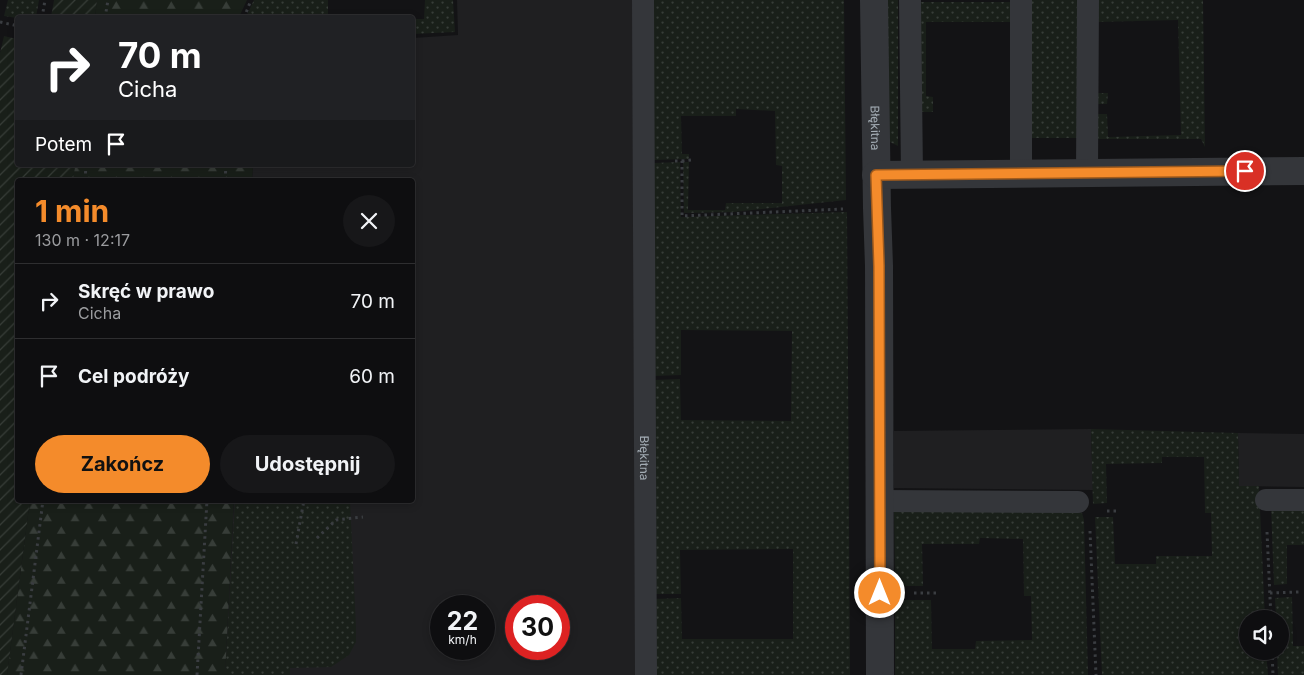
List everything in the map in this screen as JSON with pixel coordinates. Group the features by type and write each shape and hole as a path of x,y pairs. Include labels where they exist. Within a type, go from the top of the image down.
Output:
{"street":[{"name":"Błękitna","path":"874,0 879,266 880,675"},
{"path":"876,175 1304,171"}],"lane":[{"name":"Błękitna","path":"643,0 646,675"},
{"path":"910,0 912,175"},
{"path":"1020,0 1021,173"},
{"path":"1087,172 1088,0"},
{"path":"1266,500 1304,500"},
{"path":"880,501 1078,502"}],"path":[{"path":"42,15 45,0"},
{"path":"106,15 108,0"},
{"path":"245,15 251,0"},
{"path":"0,22 15,25"},
{"path":"682,160 682,216 877,208"},
{"path":"644,162 691,160"},
{"path":"1266,500 1271,610"},
{"path":"1078,502 1087,506 1090,517 1096,675"},
{"path":"21,675 43,503"},
{"path":"197,675 207,503"},
{"path":"296,544 303,503"},
{"path":"318,538 336,520 363,518"},
{"path":"1270,593 1299,592"},
{"path":"1272,660 1273,675"}],"shaded area":[{"path":"457,0 635,0 639,675 225,675 234,503 415,503 415,178 252,178 253,167 415,167 415,38 458,35"},
{"path":"1091,429 1093,490 894,488 894,431"},
{"path":"1238,433 1304,434 1304,487 1239,486"}],"green space":[{"path":"8,0 39,0 36,15 15,15 15,18 4,16"},
{"path":"54,0 97,0 95,15 51,15"},
{"path":"97,0 247,0 240,15 95,15"},
{"path":"254,0 328,0 328,15 247,15"},
{"path":"425,0 453,0 455,32 415,34 415,19 424,19"},
{"path":"654,0 844,0 846,200 734,212 684,213 683,162 689,162 688,210 725,210 726,203 782,203 782,166 776,165 775,111 736,109 736,116 681,116 682,154 689,154 689,159 653,160"},
{"path":"883,0 898,0 898,146 890,142 884,135"},
{"path":"1029,0 1078,0 1080,138 1028,138"},
{"path":"1096,0 1203,0 1205,147 1201,139 1097,139 1096,114 1107,114 1108,137 1181,135 1178,20 1098,22 1098,93 1108,93 1107,104 1096,104"},
{"path":"915,2 1016,2 1010,22 926,22 926,96 933,97 933,112 915,112"},
{"path":"4,36 15,39 15,167 75,167 73,178 15,178 15,503 30,503 7,675 0,675 0,53"},
{"path":"680,162 681,217 847,212 850,675 656,675 655,599 681,598 682,639 793,639 793,549 680,550 681,594 655,594 654,380 680,379 681,420 791,421 792,331 681,330 681,375 654,376 654,163"},
{"path":"75,167 253,167 252,178 73,178"},
{"path":"1091,429 1238,433 1239,486 1259,486 1265,610 1239,610 1239,660 1267,660 1268,675 1102,675 1095,517 1113,517 1115,564 1156,564 1156,556 1212,556 1211,513 1205,513 1204,457 1162,457 1162,463 1106,464 1107,503 1093,504"},
{"path":"30,503 234,503 225,675 7,675"},
{"path":"235,503 350,503 356,642 349,655 331,667 290,668 290,675 225,675"},
{"path":"1271,506 1304,506 1304,545 1287,545 1287,584 1274,585"},
{"path":"1075,510 1082,513 1084,520 1088,675 895,675 895,600 931,600 932,649 975,649 976,641 1032,640 1031,596 1024,596 1023,539 980,538 979,544 922,544 923,586 895,586 894,512"},
{"path":"1292,597 1293,646 1304,646 1304,675 1278,675 1277,660 1289,660 1289,610 1276,610 1275,598"}],"route":[{"path":"880,593 879,266 876,175 1245,171"}]}
